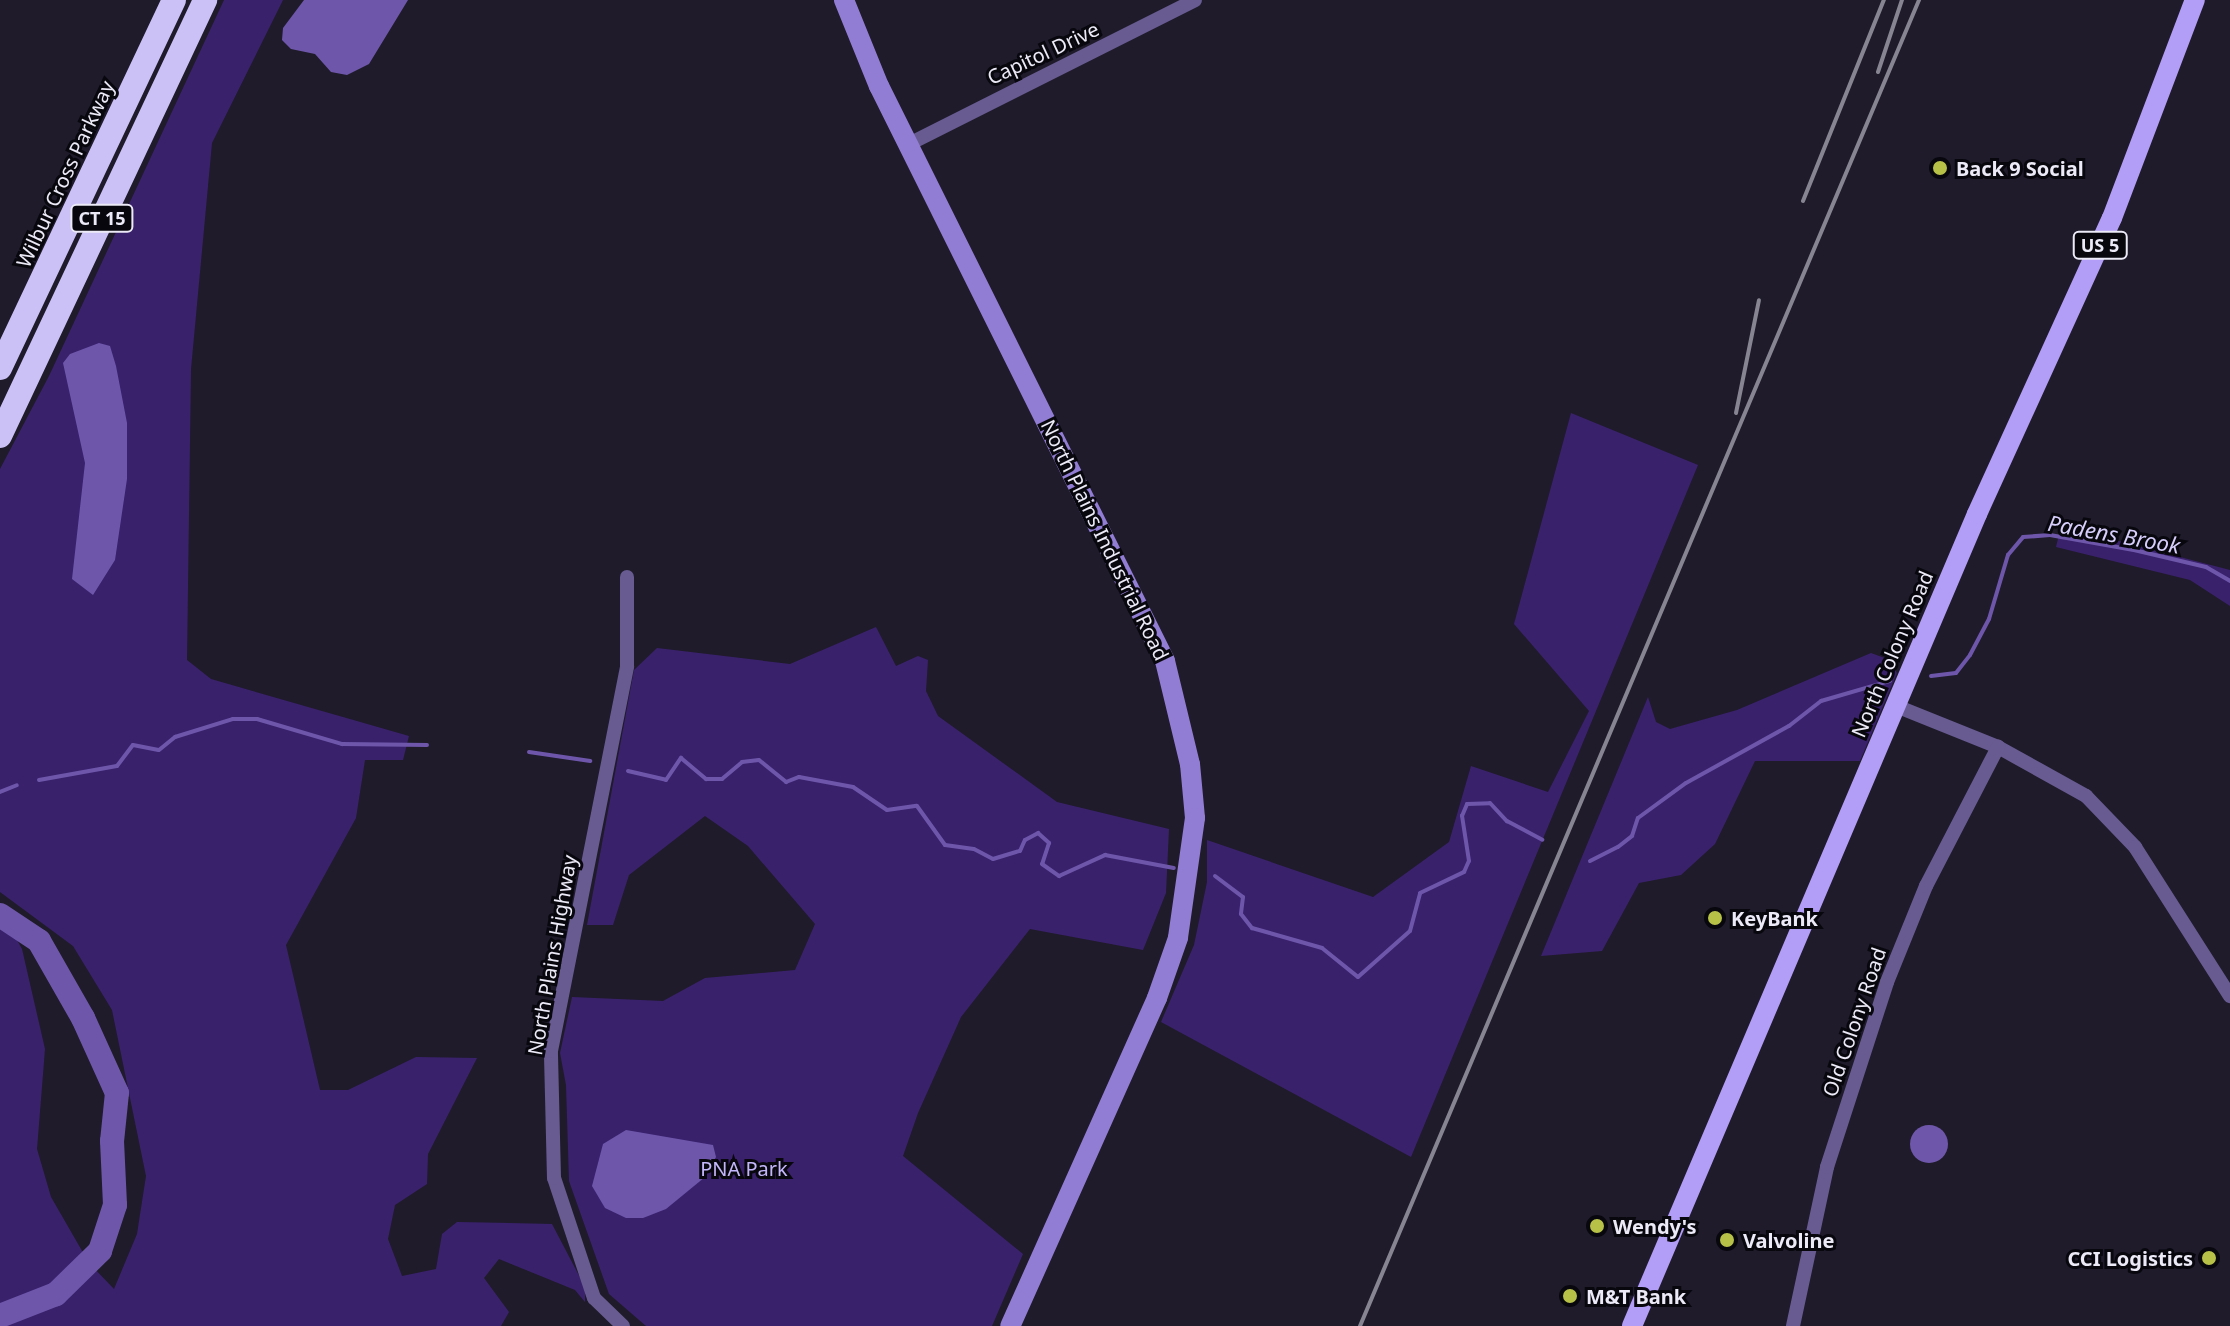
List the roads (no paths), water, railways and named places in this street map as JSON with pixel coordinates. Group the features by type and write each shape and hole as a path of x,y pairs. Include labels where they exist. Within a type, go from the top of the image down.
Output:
{"highway":[{"name":"Wilbur Cross Parkway","path":"0,368 174,0"},
{"name":"CT 15","path":"0,436 205,0"}],"main road":[{"name":"North Colony Road","path":"1632,1326 1896,706 2112,218 2195,0"}],"street":[{"name":"North Plains Industrial Road","path":"844,0 852,28 1165,661 1182,719 1193,797 1191,878 1168,968 1010,1326"},
{"name":"Capitol Drive","path":"909,144 1195,0"},
{"name":"North Plains Highway","path":"623,1326 594,1298 554,1178 551,1051 627,666 627,577"},
{"path":"1896,706 1998,747 2056,775 2115,822 2230,996"},
{"name":"Old Colony Road","path":"1793,1326 1827,1167 1887,982 1926,886 1998,747"}],"waterway":[{"name":"Padens Brook","path":"1931,676 1956,673 1970,655 1989,619 2008,555 2023,537 2050,535 2134,550 2206,567 2230,581"},
{"name":"Padens Brook","path":"1590,861 1632,836 1638,818 1686,783 1789,726 1821,701 1890,681"},
{"name":"Padens Brook","path":"39,780 117,766 133,745 159,750 175,737 233,719 257,719 342,744 427,745"},
{"name":"Padens Brook","path":"529,752 590,761"},
{"name":"Padens Brook","path":"628,771 666,780 681,758 706,779 722,779 742,762 759,760 786,782 799,777 853,787 887,810 917,806 945,845 974,849 993,859 1020,851 1025,840 1038,833 1049,843 1042,864 1059,876 1105,855 1174,868"},
{"name":"Padens Brook","path":"0,792 17,785"},
{"name":"Padens Brook","path":"1215,876 1243,897 1241,914 1252,928 1322,948 1358,977 1410,931 1420,893 1464,872 1469,861 1462,816 1467,804 1490,803 1507,821 1542,840"},
{"path":"0,915 39,941 83,1018 117,1093 112,1141 115,1205 100,1251 56,1294 0,1316"}],"railway":[{"path":"1803,201 1884,0"},
{"path":"1878,72 1902,0"},
{"path":"1360,1326 1919,0"},
{"path":"1736,413 1759,300"}],"place":[{"name":"Back 9 Social","path":"1940,168"},
{"name":"KeyBank","path":"1715,918"},
{"name":"Wendy's","path":"1597,1226"},
{"name":"Valvoline","path":"1727,1240"},
{"name":"CCI Logistics","path":"2209,1258"},
{"name":"M&T Bank","path":"1570,1296"}],"park label":[{"name":"PNA Park","path":"744,1168"}]}
